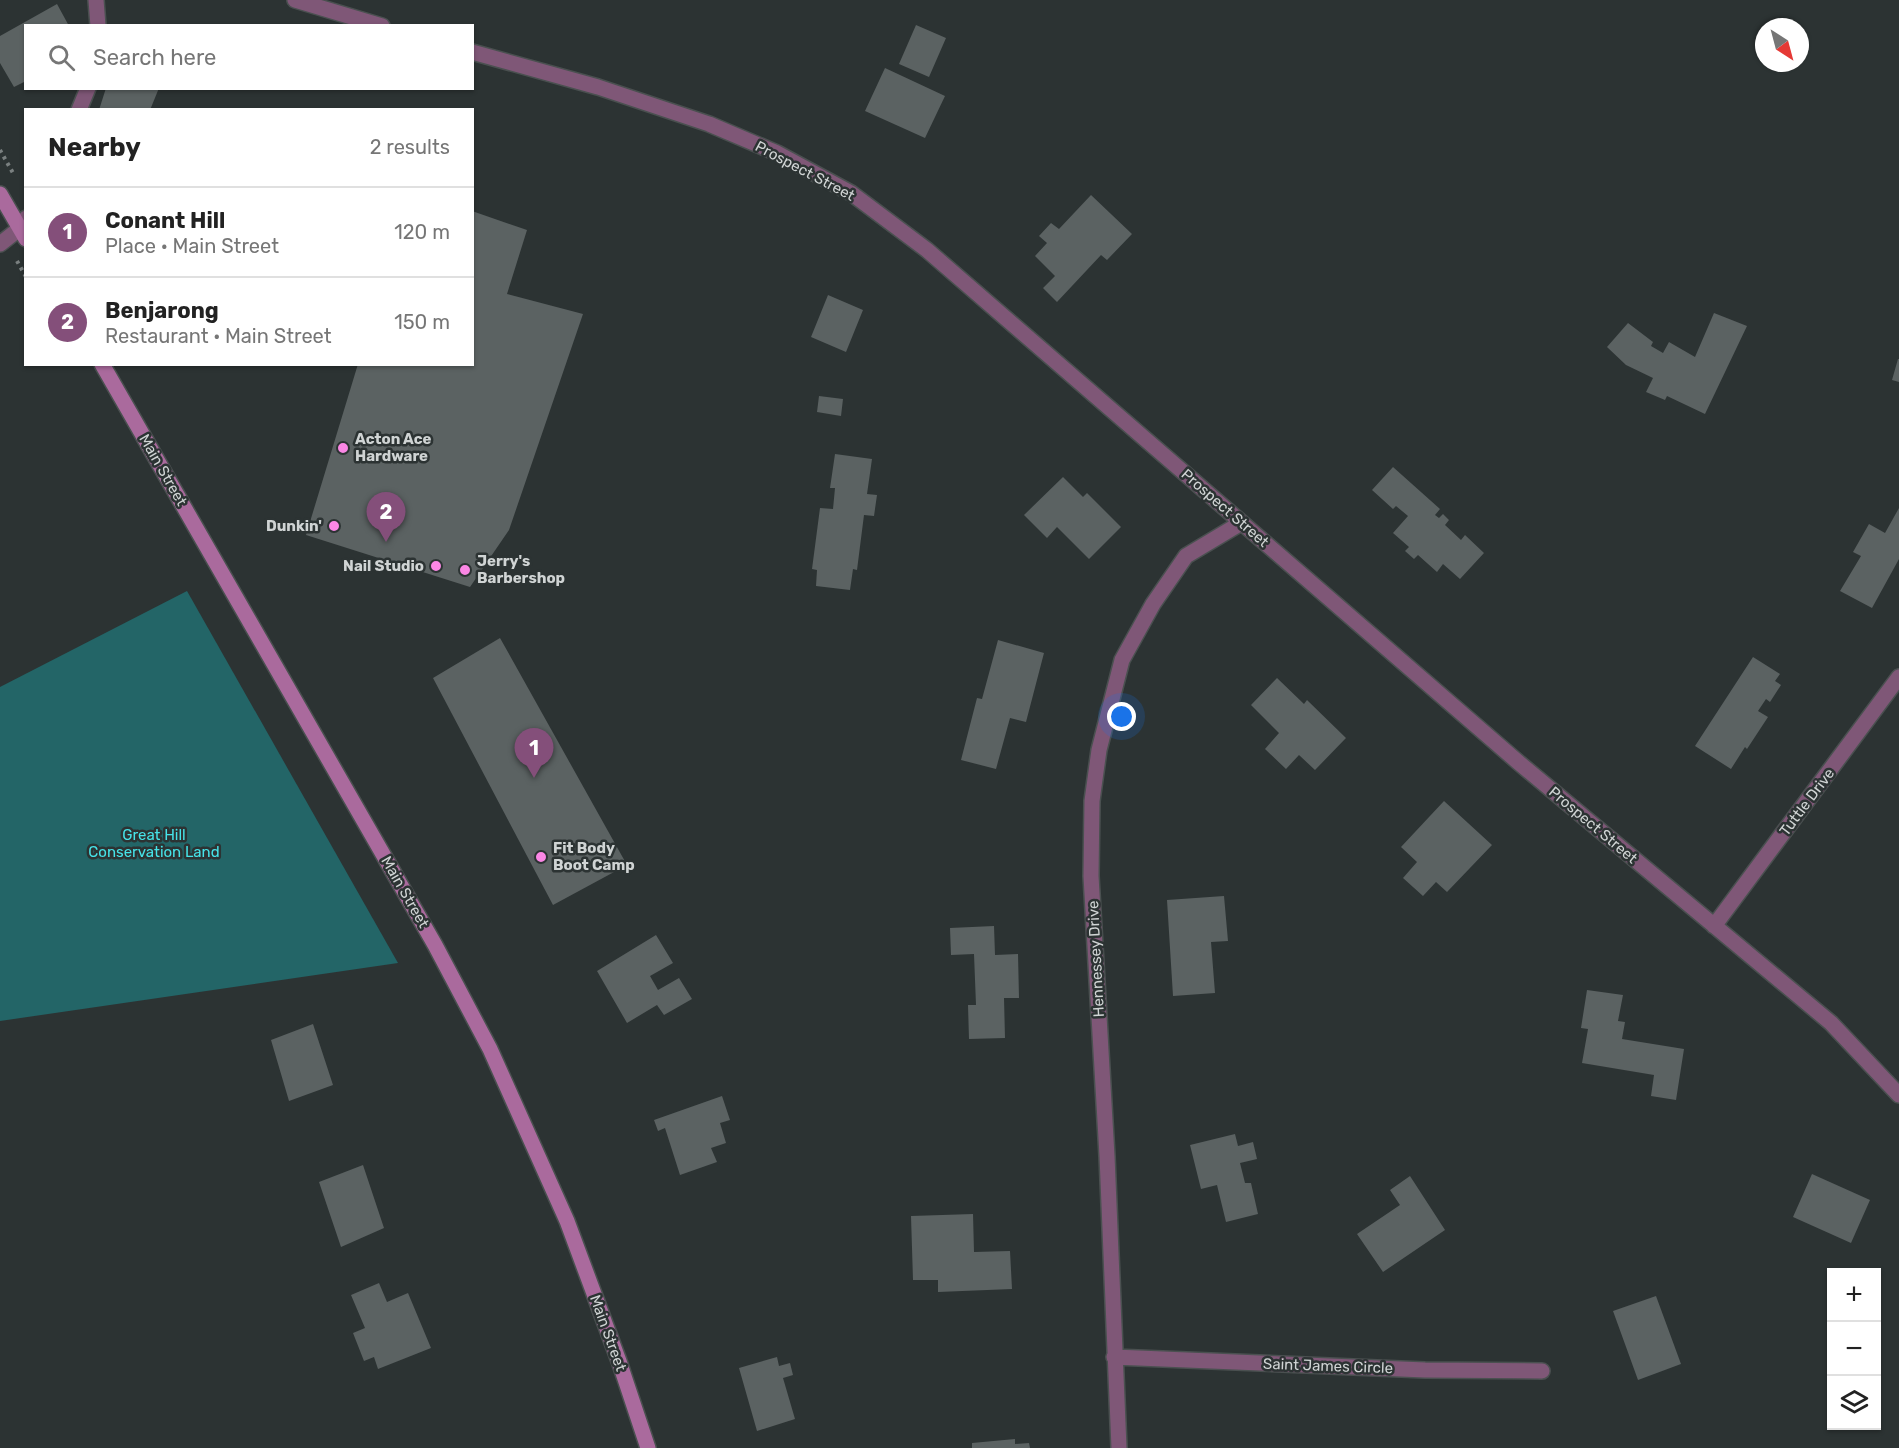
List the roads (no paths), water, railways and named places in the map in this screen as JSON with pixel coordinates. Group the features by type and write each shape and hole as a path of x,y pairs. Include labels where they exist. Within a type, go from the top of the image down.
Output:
{"main road":[{"path":"0,194 23,229"},
{"name":"Main Street","path":"103,366 435,945 490,1049 567,1221 619,1361 648,1448"}],"street":[{"path":"96,0 98,24"},
{"path":"295,0 375,24"},
{"name":"Prospect Street","path":"474,53 598,87 710,124 777,153 851,193 927,250 1509,755 1831,1023 1899,1095"},
{"path":"80,108 87,90"},
{"path":"0,244 23,229"},
{"name":"Hennessey Drive","path":"1119,1448 1107,1156 1091,876 1092,801 1099,750 1122,660 1152,604 1186,556 1241,523"},
{"name":"Tuttle Drive","path":"1714,926 1899,677"},
{"name":"Saint James Circle","path":"1114,1357 1425,1370 1542,1371"}],"place":[{"name":"Acton Ace Hardware","path":"343,448"},
{"name":"Dunkin'","path":"334,526"},
{"name":"Benjarong","path":"386,542"},
{"name":"Nail Studio","path":"436,566"},
{"name":"Jerry's Barbershop","path":"465,570"},
{"name":"Conant Hill","path":"534,778"},
{"name":"Fit Body Boot Camp","path":"541,857"}],"park label":[{"name":"Great Hill Conservation Land","path":"154,844"}]}
